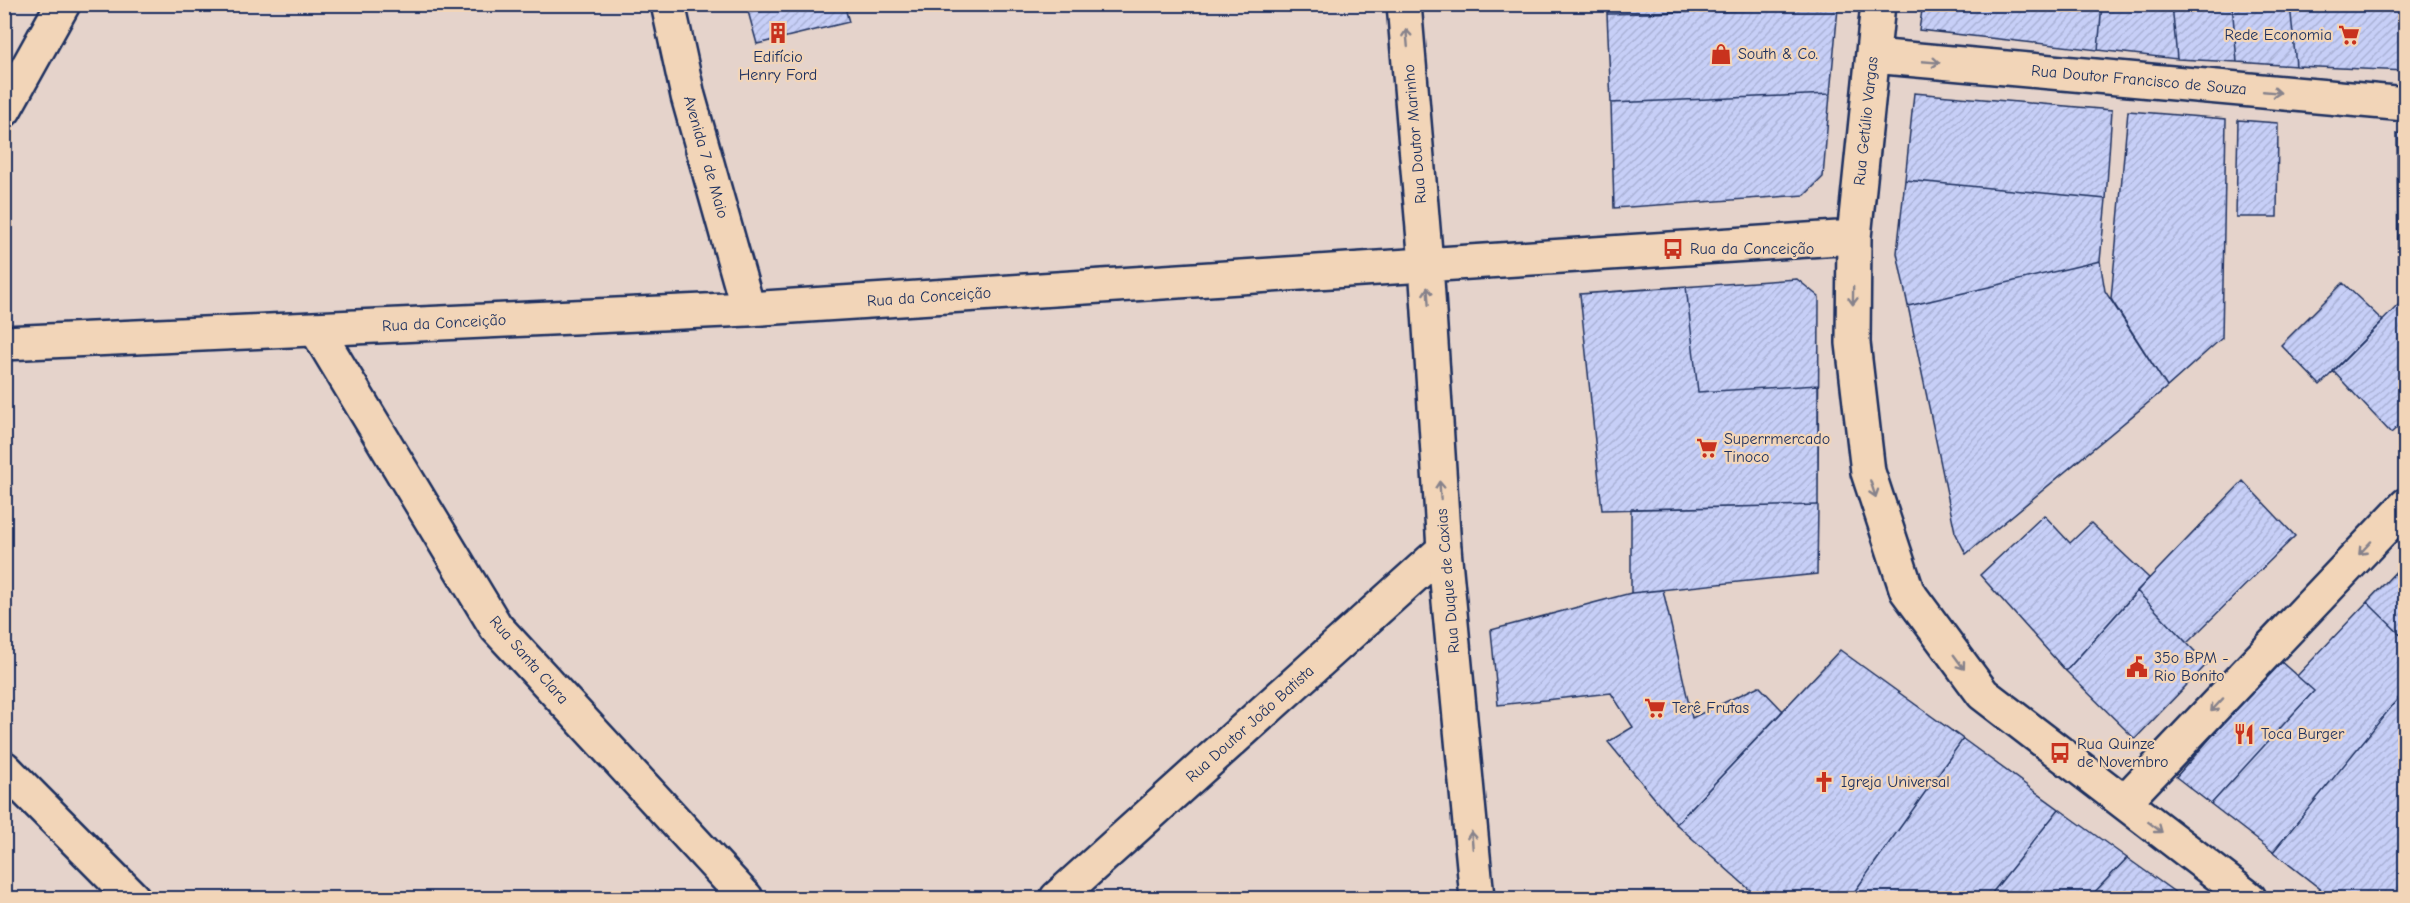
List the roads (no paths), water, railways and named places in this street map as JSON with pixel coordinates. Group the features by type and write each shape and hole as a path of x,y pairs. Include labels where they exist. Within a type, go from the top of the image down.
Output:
{"main road":[{"path":"4,111 63,4"},
{"name":"Avenida 7 de Maio","path":"668,4 688,96 748,309"},
{"name":"Rua Doutor Marinho","path":"1404,4 1426,264"},
{"name":"Rua Getúlio Vargas","path":"1854,237 1878,4"},
{"name":"Rua Doutor Francisco de Souza","path":"1873,56 2406,104"},
{"path":"1854,237 1852,343 1868,472 1907,591 1983,694 2249,898"},
{"name":"Rua da Conceição","path":"4,343 748,309 1854,237"},
{"name":"Rua Duque de Caxias","path":"1426,264 1444,549 1478,898"},
{"name":"Rua Santa Clara","path":"316,328 496,627 746,898"},
{"path":"2124,802 2406,506"},
{"name":"Rua Doutor João Batista","path":"1057,898 1444,549"},
{"path":"4,768 133,898"}],"place":[{"name":"Edifício Henry Ford","path":"778,33"},
{"name":"Rede Economia","path":"2349,35"},
{"name":"South & Co.","path":"1721,54"},
{"name":"Rua da Conceição","path":"1673,249"},
{"name":"Superrmercado Tinoco","path":"1707,448"},
{"name":"35o BPM - Rio Bonito","path":"2137,667"},
{"name":"Terê Frutas","path":"1655,708"},
{"name":"Toca Burger","path":"2244,734"},
{"name":"Rua Quinze de Novembro","path":"2060,753"},
{"name":"Igreja Universal","path":"1824,782"}]}
